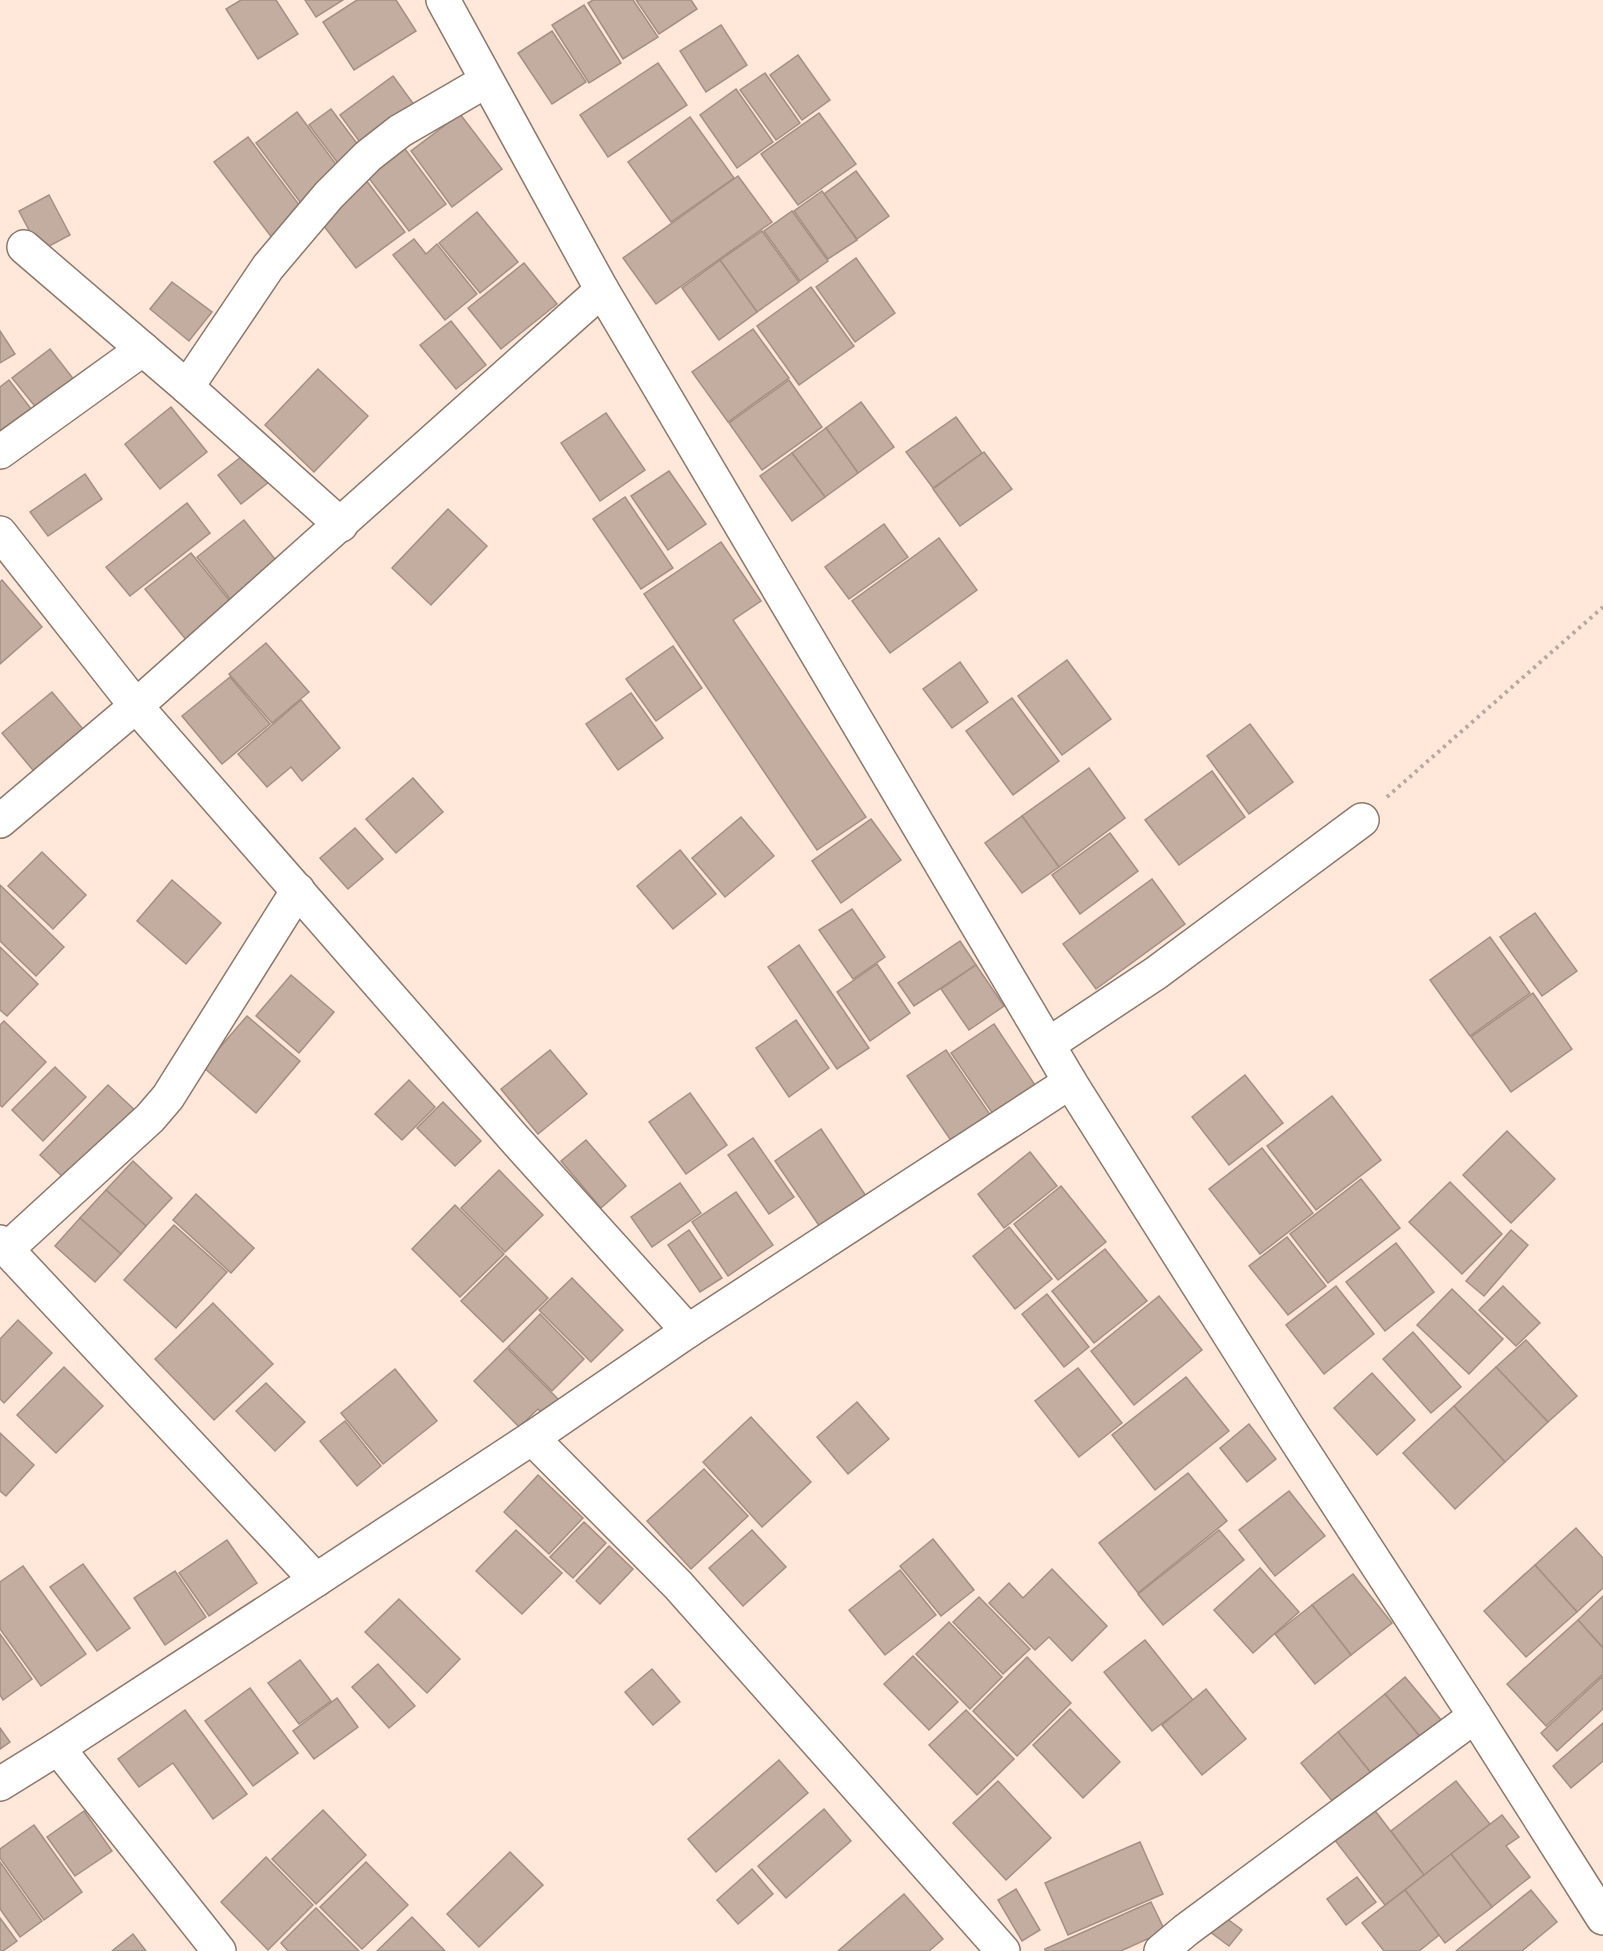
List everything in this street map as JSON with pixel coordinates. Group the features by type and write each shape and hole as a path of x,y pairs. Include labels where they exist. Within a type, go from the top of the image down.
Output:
{"street":[{"path":"443,0 602,290 1070,1082 1287,1426 1603,1918"},
{"path":"187,387 268,267 329,195 368,156 400,131 486,81"},
{"path":"24,247 187,387 341,525"},
{"path":"0,821 136,706 602,290"},
{"path":"0,452 143,349"},
{"path":"0,533 136,706 512,1136 688,1331"},
{"path":"1049,1044 1156,973 1362,819"},
{"path":"298,890 162,1104 150,1118 3,1245 316,1580"},
{"path":"0,1784 316,1580 532,1438 688,1331 1070,1082"},
{"path":"532,1438 678,1585 1003,1951"},
{"path":"1161,1951 1186,1930 1475,1716"},
{"path":"58,1748 219,1951"}],"path":[{"path":"1362,819 1603,607"}],"building":[{"path":"241,0 276,0 298,34 258,59 226,9"},
{"path":"305,0 343,0 316,17"},
{"path":"357,0 396,0 416,31 354,70 323,22"},
{"path":"593,0 633,0 658,37 623,59 588,3"},
{"path":"636,0 691,0 697,9 659,34"},
{"path":"584,5 621,63 589,83 552,25"},
{"path":"721,25 747,65 706,92 680,51"},
{"path":"552,31 586,82 552,104 518,53"},
{"path":"798,55 830,100 802,120 770,75"},
{"path":"658,63 687,105 608,157 580,115"},
{"path":"765,73 800,123 776,140 740,90"},
{"path":"393,76 418,110 365,149 340,115"},
{"path":"736,89 773,142 737,168 700,115"},
{"path":"331,109 362,150 340,166 309,125"},
{"path":"297,112 344,175 303,206 256,143"},
{"path":"819,113 856,164 798,205 761,154"},
{"path":"460,114 502,169 452,207 411,151"},
{"path":"690,117 734,178 671,222 628,162"},
{"path":"248,137 306,214 273,239 214,162"},
{"path":"405,149 446,204 409,231 368,177"},
{"path":"856,171 889,216 857,239 824,194"},
{"path":"738,176 772,222 656,304 623,258"},
{"path":"366,180 405,232 356,268 317,217"},
{"path":"822,191 857,240 828,259 794,211"},
{"path":"49,195 70,235 40,251 19,211"},
{"path":"792,211 828,261 800,281 764,231"},
{"path":"477,212 518,262 480,293 439,243"},
{"path":"762,231 799,282 757,312 720,260"},
{"path":"414,239 426,254 437,244 477,294 445,320 393,255"},
{"path":"856,258 895,313 855,342 816,287"},
{"path":"720,260 757,312 719,340 682,288"},
{"path":"524,263 557,304 501,349 468,308"},
{"path":"172,282 212,312 189,341 150,309"},
{"path":"811,287 854,346 799,385 757,326"},
{"path":"451,321 486,365 456,389 420,345"},
{"path":"753,329 789,378 728,422 692,372"},
{"path":"0,331 15,354 0,363"},
{"path":"50,349 79,386 42,415 12,378"},
{"path":"318,369 368,416 314,472 265,425"},
{"path":"9,380 38,418 0,437 0,387"},
{"path":"789,380 822,427 762,470 729,423"},
{"path":"861,402 894,447 858,473 826,428"},
{"path":"171,407 207,452 160,489 125,444"},
{"path":"606,413 645,470 600,501 561,443"},
{"path":"956,417 982,453 933,488 906,452"},
{"path":"826,428 858,473 825,497 792,453"},
{"path":"984,452 1012,489 960,526 933,489"},
{"path":"246,453 269,482 241,504 218,475"},
{"path":"792,453 825,497 792,521 760,476"},
{"path":"669,471 706,524 668,550 631,496"},
{"path":"85,474 102,499 48,536 30,512"},
{"path":"625,497 673,568 641,589 593,519"},
{"path":"187,503 210,533 130,596 106,567"},
{"path":"448,509 487,546 431,605 392,568"},
{"path":"244,520 282,568 235,605 197,557"},
{"path":"884,524 908,557 849,599 825,567"},
{"path":"939,538 977,590 890,653 852,601"},
{"path":"721,542 761,601 733,620 866,817 817,850 644,594"},
{"path":"191,553 233,605 187,641 145,589"},
{"path":"2,580 42,627 0,664 0,582"},
{"path":"266,643 309,692 272,723 229,674"},
{"path":"673,646 702,688 656,721 626,679"},
{"path":"1067,660 1111,719 1062,755 1018,696"},
{"path":"960,662 988,702 952,728 923,689"},
{"path":"230,677 270,724 222,764 182,716"},
{"path":"52,692 87,734 37,775 2,733"},
{"path":"631,693 663,738 618,770 586,724"},
{"path":"1012,698 1059,761 1013,795 966,731"},
{"path":"301,700 340,748 302,781 291,767 267,787 238,754"},
{"path":"1250,724 1293,782 1249,814 1207,756"},
{"path":"1089,768 1125,818 1059,867 1022,816"},
{"path":"1212,771 1245,817 1179,865 1145,820"},
{"path":"413,778 443,812 396,853 366,819"},
{"path":"1022,816 1059,867 1022,893 985,843"},
{"path":"741,817 774,856 725,897 692,858"},
{"path":"871,819 901,860 841,903 812,861"},
{"path":"355,828 383,859 348,889 320,858"},
{"path":"1110,833 1138,871 1080,914 1052,875"},
{"path":"680,850 716,894 673,929 637,886"},
{"path":"42,852 86,895 53,929 8,886"},
{"path":"1152,879 1185,924 1096,989 1063,944"},
{"path":"172,880 221,923 186,964 137,921"},
{"path":"0,885 64,947 36,976 0,941"},
{"path":"852,909 885,957 853,979 819,930"},
{"path":"1535,913 1577,971 1542,996 1500,937"},
{"path":"1490,937 1530,993 1470,1036 1430,980"},
{"path":"960,941 976,965 914,1006 898,983"},
{"path":"799,945 869,1048 837,1069 768,967"},
{"path":"0,947 38,984 7,1016 0,1010"},
{"path":"877,964 910,1013 870,1041 837,992"},
{"path":"976,965 1004,1006 969,1030 941,989"},
{"path":"291,975 334,1012 299,1053 256,1016"},
{"path":"1533,993 1572,1049 1511,1092 1471,1037"},
{"path":"247,1016 300,1061 256,1113 203,1067"},
{"path":"796,1020 829,1068 789,1097 756,1048"},
{"path":"4,1021 46,1062 2,1107 0,1105 0,1025"},
{"path":"994,1024 1037,1088 995,1117 951,1053"},
{"path":"550,1050 587,1094 538,1134 501,1089"},
{"path":"946,1050 993,1119 954,1145 907,1076"},
{"path":"55,1067 86,1097 43,1141 12,1110"},
{"path":"1245,1075 1283,1123 1229,1165 1192,1117"},
{"path":"409,1080 435,1107 402,1140 375,1114"},
{"path":"108,1085 139,1114 71,1185 40,1155"},
{"path":"690,1093 727,1145 686,1174 649,1122"},
{"path":"1332,1096 1381,1160 1316,1210 1267,1146"},
{"path":"443,1102 481,1141 455,1166 417,1128"},
{"path":"821,1129 866,1196 820,1227 775,1161"},
{"path":"1507,1131 1555,1179 1511,1223 1463,1175"},
{"path":"753,1138 794,1197 769,1214 728,1155"},
{"path":"586,1140 626,1186 601,1208 561,1161"},
{"path":"1262,1148 1313,1213 1260,1254 1209,1189"},
{"path":"1030,1152 1057,1186 1004,1228 978,1194"},
{"path":"133,1161 172,1198 146,1226 106,1190"},
{"path":"499,1170 543,1215 505,1252 461,1208"},
{"path":"1361,1179 1400,1228 1328,1283 1290,1234"},
{"path":"1450,1182 1502,1234 1462,1274 1409,1222"},
{"path":"680,1183 701,1213 652,1247 631,1217"},
{"path":"1061,1186 1106,1242 1058,1280 1014,1224"},
{"path":"106,1190 146,1226 121,1254 80,1218"},
{"path":"736,1192 773,1245 728,1276 692,1222"},
{"path":"196,1194 254,1248 231,1273 173,1220"},
{"path":"455,1205 504,1254 460,1297 412,1249"},
{"path":"80,1218 121,1254 95,1282 55,1246"},
{"path":"174,1225 227,1272 176,1328 124,1280"},
{"path":"1009,1227 1052,1279 1015,1309 973,1256"},
{"path":"689,1230 722,1278 700,1292 668,1245"},
{"path":"1511,1230 1528,1245 1484,1296 1466,1281"},
{"path":"1287,1237 1326,1286 1288,1315 1249,1266"},
{"path":"1396,1243 1434,1292 1385,1331 1346,1282"},
{"path":"1105,1249 1147,1301 1094,1343 1052,1291"},
{"path":"506,1256 548,1298 503,1342 461,1301"},
{"path":"572,1278 623,1330 591,1362 539,1310"},
{"path":"1336,1286 1374,1334 1324,1374 1286,1325"},
{"path":"1503,1286 1540,1323 1516,1346 1479,1310"},
{"path":"1452,1289 1503,1339 1469,1374 1417,1325"},
{"path":"1047,1294 1089,1347 1064,1367 1022,1314"},
{"path":"1159,1296 1202,1350 1134,1405 1091,1351"},
{"path":"213,1303 273,1364 214,1420 155,1359"},
{"path":"540,1314 584,1359 552,1391 508,1347"},
{"path":"18,1320 52,1353 4,1403 0,1399 0,1339"},
{"path":"1413,1332 1461,1387 1431,1413 1383,1359"},
{"path":"1526,1340 1577,1396 1548,1422 1496,1367"},
{"path":"507,1348 561,1402 546,1417 538,1409 519,1427 474,1381"},
{"path":"64,1367 103,1406 56,1453 17,1415"},
{"path":"1496,1367 1548,1422 1505,1462 1454,1406"},
{"path":"1078,1368 1122,1423 1079,1457 1035,1401"},
{"path":"395,1369 437,1421 383,1464 341,1413"},
{"path":"1372,1373 1415,1420 1377,1455 1334,1408"},
{"path":"1186,1377 1229,1431 1155,1490 1112,1435"},
{"path":"266,1383 305,1422 275,1451 236,1411"},
{"path":"857,1402 889,1439 848,1474 817,1437"},
{"path":"1454,1406 1505,1462 1455,1509 1403,1453"},
{"path":"751,1417 811,1482 762,1527 703,1462"},
{"path":"345,1421 381,1466 357,1486 320,1441"},
{"path":"1249,1424 1276,1459 1247,1482 1220,1448"},
{"path":"0,1433 34,1465 6,1496 0,1491"},
{"path":"704,1469 748,1516 691,1569 647,1521"},
{"path":"1188,1473 1227,1521 1138,1593 1099,1543"},
{"path":"538,1475 583,1518 549,1554 504,1512"},
{"path":"1289,1491 1325,1536 1275,1576 1239,1530"},
{"path":"584,1522 606,1543 573,1578 550,1557"},
{"path":"1576,1528 1603,1558 1603,1588 1577,1612 1535,1565"},
{"path":"516,1530 562,1573 522,1614 476,1571"},
{"path":"752,1530 786,1567 743,1606 709,1568"},
{"path":"1219,1530 1244,1560 1163,1625 1138,1594"},
{"path":"933,1539 974,1590 941,1616 900,1566"},
{"path":"227,1540 257,1583 209,1616 179,1573"},
{"path":"609,1546 633,1569 600,1604 576,1581"},
{"path":"83,1564 130,1628 97,1651 50,1587"},
{"path":"1535,1565 1577,1612 1526,1657 1484,1611"},
{"path":"23,1566 86,1654 41,1686 0,1629 0,1582"},
{"path":"1260,1568 1299,1612 1253,1653 1214,1610"},
{"path":"1052,1569 1107,1626 1072,1661 1049,1637 1035,1650 989,1603 1009,1583 1023,1598"},
{"path":"900,1570 936,1615 885,1655 849,1610"},
{"path":"175,1571 206,1617 165,1645 134,1598"},
{"path":"1353,1574 1392,1623 1351,1655 1312,1605"},
{"path":"1603,1596 1603,1648 1578,1620"},
{"path":"979,1597 1030,1649 1003,1674 953,1622"},
{"path":"399,1599 460,1659 427,1693 365,1632"},
{"path":"1312,1605 1351,1655 1315,1684 1275,1634"},
{"path":"1578,1620 1603,1648 1603,1674 1546,1726 1507,1684"},
{"path":"949,1622 1002,1677 970,1709 916,1654"},
{"path":"0,1634 32,1679 3,1700 0,1695"},
{"path":"1145,1640 1193,1700 1152,1731 1104,1672"},
{"path":"913,1656 958,1702 929,1730 884,1684"},
{"path":"1027,1657 1071,1703 1017,1756 973,1711"},
{"path":"300,1660 331,1701 299,1724 268,1683"},
{"path":"378,1664 415,1706 389,1728 352,1687"},
{"path":"652,1669 680,1702 653,1725 625,1692"},
{"path":"1603,1676 1603,1709 1557,1751 1541,1733"},
{"path":"1405,1677 1447,1727 1426,1744 1385,1694"},
{"path":"250,1688 298,1753 253,1786 205,1721"},
{"path":"1206,1689 1246,1739 1202,1775 1162,1725"},
{"path":"1385,1694 1426,1744 1379,1783 1338,1732"},
{"path":"337,1698 358,1727 314,1759 293,1731"},
{"path":"1070,1709 1120,1762 1083,1798 1033,1745"},
{"path":"185,1710 247,1794 213,1819 173,1763 139,1787 118,1759"},
{"path":"966,1710 1014,1759 977,1795 929,1745"},
{"path":"1603,1723 1603,1761 1571,1788 1553,1766"},
{"path":"0,1728 10,1742 0,1749"},
{"path":"1338,1732 1379,1783 1342,1813 1301,1763"},
{"path":"779,1760 808,1793 716,1872 688,1839"},
{"path":"998,1781 1051,1838 1006,1880 953,1823"},
{"path":"1456,1781 1490,1824 1424,1875 1391,1831"},
{"path":"1367,1800 1424,1875 1385,1905 1327,1830"},
{"path":"824,1809 851,1841 786,1898 758,1866"},
{"path":"323,1810 366,1855 316,1904 272,1859"},
{"path":"84,1811 112,1851 75,1876 47,1837"},
{"path":"1502,1815 1519,1837 1506,1846 1530,1877 1492,1907 1451,1854"},
{"path":"34,1825 82,1892 44,1920 0,1858 0,1849"},
{"path":"1140,1842 1163,1894 1068,1935 1045,1883"},
{"path":"510,1852 543,1885 479,1947 447,1914"},
{"path":"1451,1854 1492,1907 1445,1943 1405,1890"},
{"path":"266,1857 313,1905 268,1950 221,1902"},
{"path":"0,1862 42,1921 20,1937 0,1909"},
{"path":"366,1862 408,1905 362,1949 320,1907"},
{"path":"752,1869 773,1894 738,1924 717,1900"},
{"path":"1357,1877 1376,1902 1346,1925 1327,1899"},
{"path":"1016,1889 1040,1930 1022,1941 998,1900"},
{"path":"1405,1890 1439,1935 1419,1951 1384,1951 1362,1923"},
{"path":"1531,1890 1557,1922 1522,1951 1456,1951"},
{"path":"904,1894 943,1939 929,1951 838,1951"},
{"path":"1151,1902 1165,1931 1121,1951 1045,1951 1045,1949"},
{"path":"316,1908 359,1951 288,1951 281,1943"},
{"path":"1218,1912 1242,1930 1229,1946 1205,1928"},
{"path":"412,1917 445,1951 377,1951"},
{"path":"0,1918 17,1941 3,1951 0,1951"},
{"path":"133,1934 146,1951 112,1951"}]}
